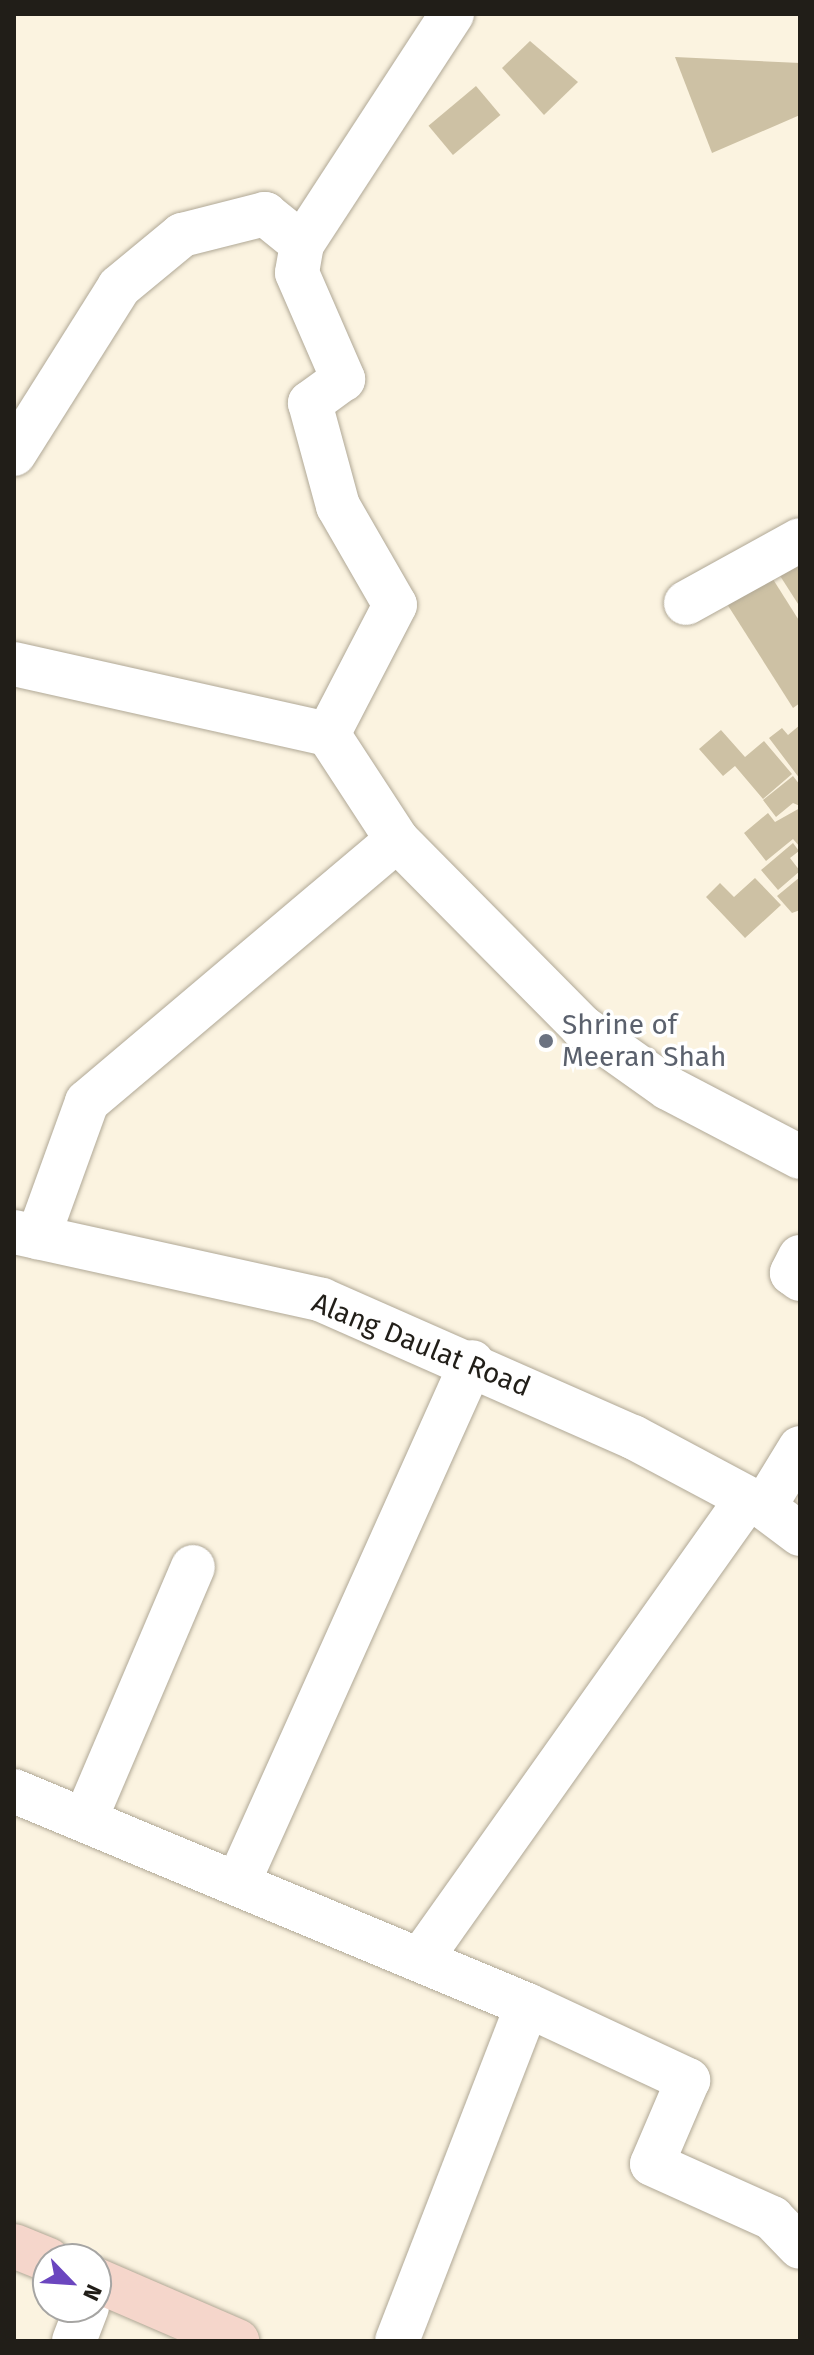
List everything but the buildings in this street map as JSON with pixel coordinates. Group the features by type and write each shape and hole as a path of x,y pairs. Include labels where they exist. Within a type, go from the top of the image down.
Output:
{"main road":[{"path":"112,2295 237,2341"}],"street":[{"path":"328,734 395,605 338,506 310,403 343,379 297,273 302,244 452,14"},
{"path":"14,454 119,287 182,235 265,214 302,244"},
{"path":"686,603 800,540"},
{"path":"14,664 328,734 397,840 582,1027 668,1088 800,1157"},
{"path":"26,1234 87,1102 397,840"},
{"name":"Alang Daulat Road","path":"26,1234 322,1300 472,1362 633,1437 756,1503 800,1534"},
{"path":"800,1257 792,1273 800,1279"},
{"path":"238,1883 472,1362"},
{"path":"420,1960 756,1503 800,1448"},
{"path":"85,1820 193,1567"},
{"path":"14,1791 527,2005 688,2080 652,2164 772,2218 800,2247"},
{"path":"397,2341 527,2005"}],"place":[{"name":"Shrine of Meeran Shah","path":"546,1041"}]}
